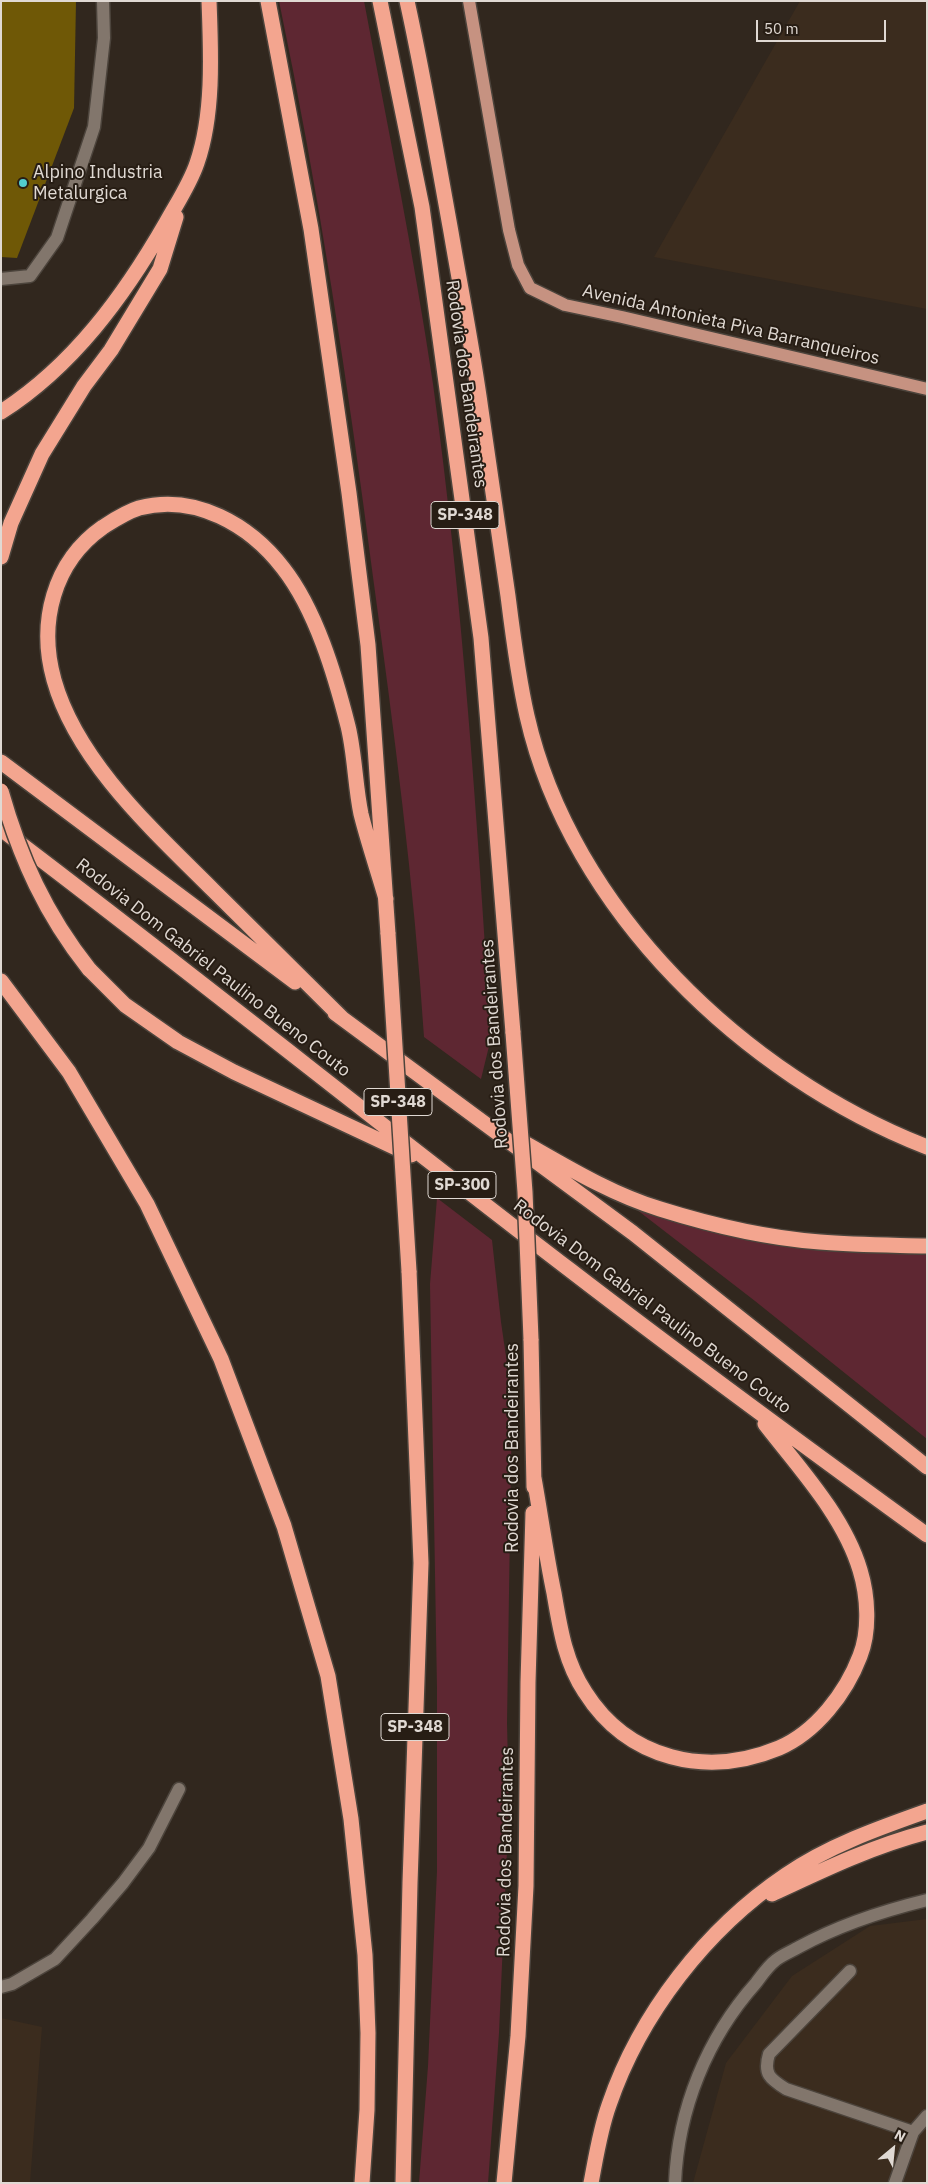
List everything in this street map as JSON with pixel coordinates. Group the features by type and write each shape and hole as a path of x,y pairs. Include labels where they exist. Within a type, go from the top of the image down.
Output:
{"highway":[{"path":"1,412 18,401 58,368 98,325 144,262 184,190 197,163 206,122 211,53 209,1"},
{"name":"SP-348","path":"268,1 311,229 349,493 368,646 386,899 409,1271 421,1563 410,1883 403,2183"},
{"name":"Rodovia dos Bandeirantes","path":"380,1 422,207 481,638 525,1192 534,1478 528,1682 526,1886 518,2036 504,2183"},
{"path":"407,1 479,392 527,717 552,795 580,849 612,902 667,968 730,1031 786,1072 852,1113 927,1147"},
{"path":"1,557 11,523 42,454 80,393 128,323 160,269 184,190"},
{"path":"343,1019 154,829 110,782 73,727 55,682 48,654 47,634 54,591 68,564 86,540 120,516 138,508 156,505 187,506 223,516 253,536 283,568 308,608 330,665 348,728 362,814 386,899"},
{"name":"Rodovia Dom Gabriel Paulino Bueno Couto","path":"1,762 343,1019 633,1233 927,1467"},
{"path":"1,791 20,848 40,895 70,945 89,970 125,1005 178,1042 234,1072 442,1170"},
{"name":"Rodovia Dom Gabriel Paulino Bueno Couto","path":"1,829 111,912 570,1270 754,1409 927,1535"},
{"path":"1,981 69,1072 147,1204 221,1358 284,1526 328,1676 351,1819 365,1955 368,2033 367,2110 362,2183"},
{"path":"463,1108 594,1182 658,1209 721,1226 774,1236 819,1242 927,1246"},
{"path":"534,1478 562,1640 572,1669 585,1692 602,1714 631,1740 671,1757 691,1762 732,1762 754,1756 781,1747 808,1729 829,1709 847,1684 860,1655 866,1604 860,1570 845,1535 821,1495 754,1409"},
{"path":"591,2183 608,2106 651,2015 682,1970 744,1907 786,1874 880,1827 927,1811"},
{"path":"744,1907 842,1861 894,1841 927,1832"}],"main road":[{"name":"Avenida Antonieta Piva Barranqueiros","path":"470,1 509,230 518,265 530,288 564,305 927,389"}],"street":[{"path":"1,279 30,276 57,238 94,127 104,38 103,1"},
{"path":"1,1987 12,1984 55,1959 92,1919 123,1883 149,1848 179,1789"},
{"path":"675,2183 676,2160 688,2103 710,2048 739,2002 776,1959 828,1932 895,1908 927,1900"},
{"path":"850,1970 769,2054 766,2065 771,2079 786,2089 913,2132"},
{"path":"895,2183 913,2132 927,2116"}],"shaded area":[{"path":"279,1 364,1 418,288 444,465 468,711 491,1038 481,1079 424,1037 403,807 353,432 320,216"},
{"path":"800,1 927,1 927,309 654,257"},
{"path":"619,1196 666,1215 927,1253 927,1439 755,1301"},
{"path":"437,1198 492,1240 512,1398 507,1723 509,1805 499,2033 488,2183 419,2183 428,2066 437,1871 437,1689 430,1284"},
{"path":"927,1919 927,2183 693,2183 726,2063 792,1976 870,1926"},
{"path":"1,2018 42,2027 30,2183 1,2183"}],"building":[{"name":"Alpino Industria Metalurgica","path":"1,1 76,1 74,108 17,258 1,257"}],"place":[{"name":"Alpino Industria Metalurgica","path":"23,183"}]}
